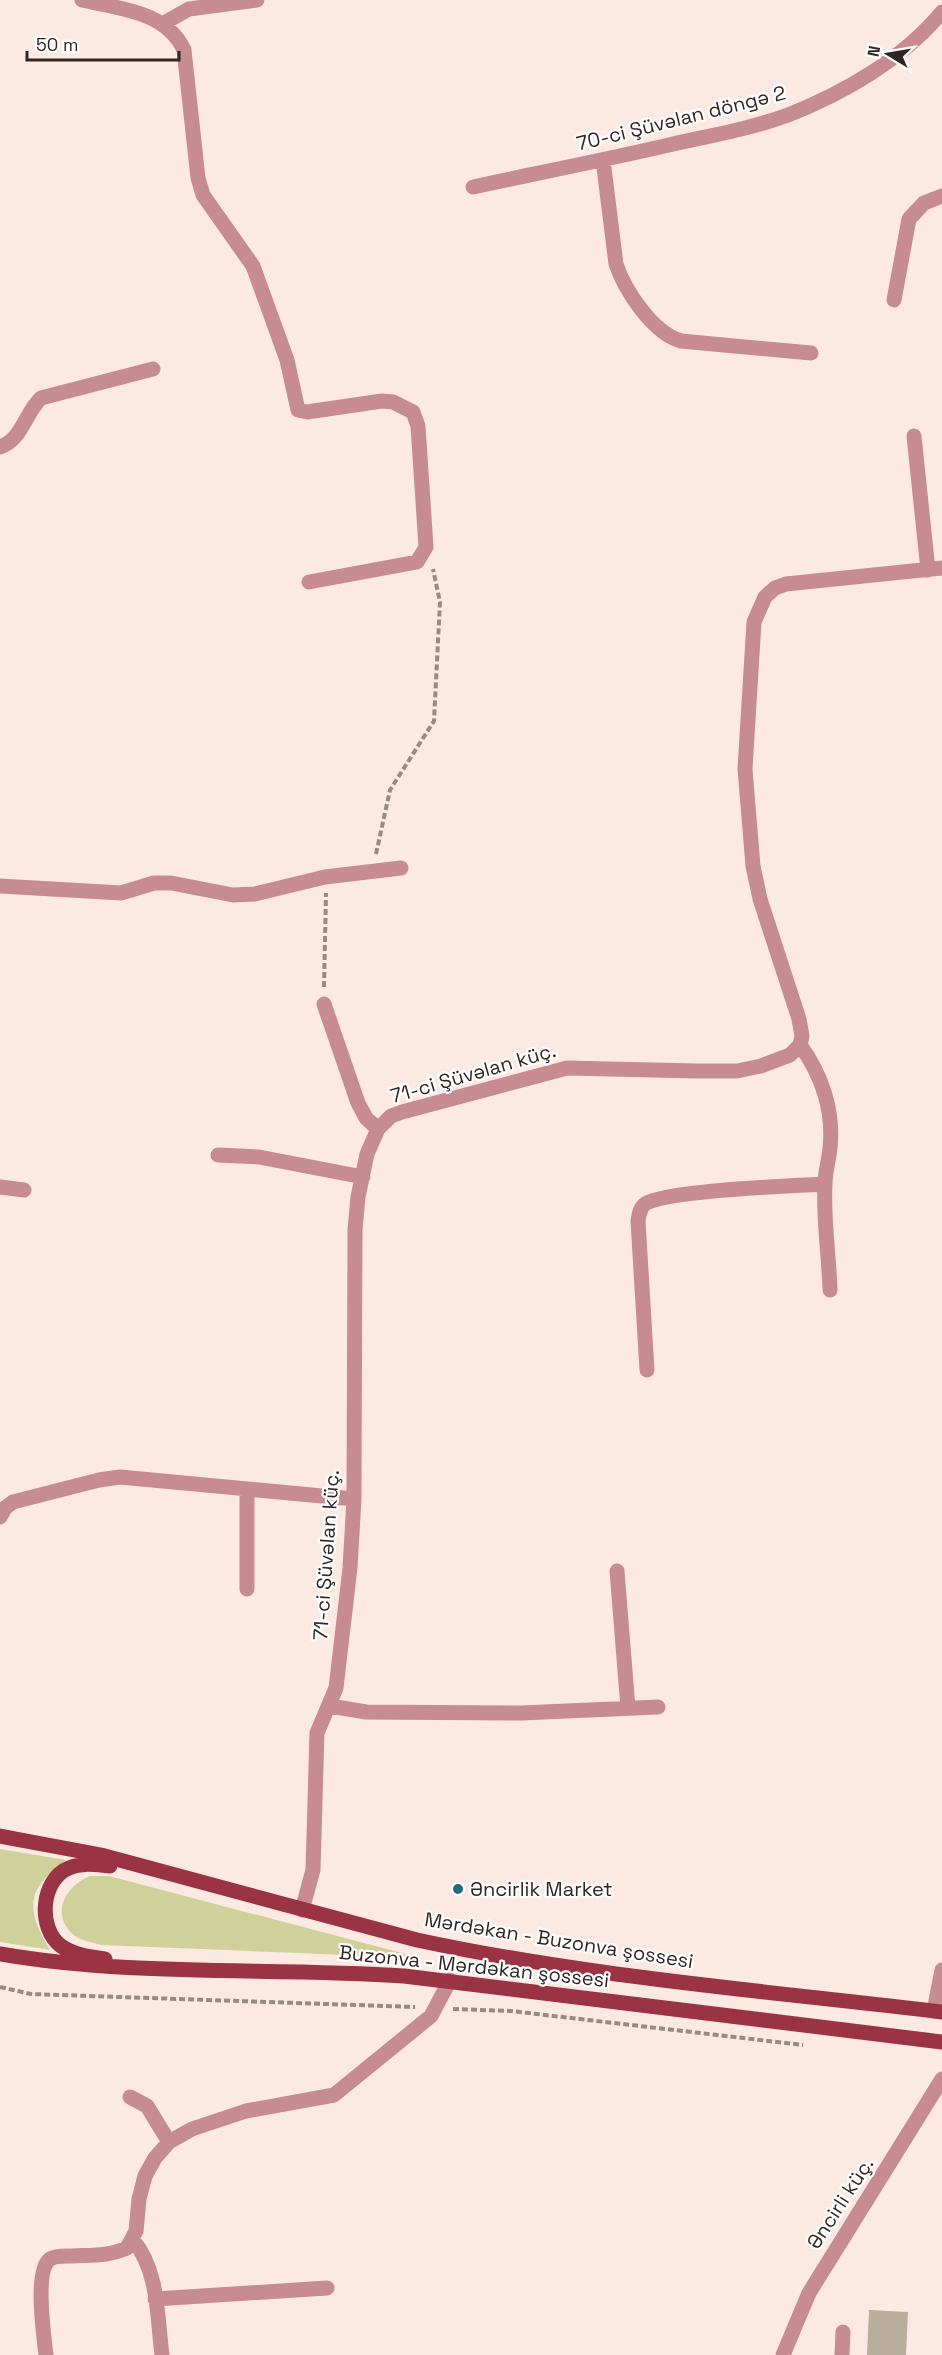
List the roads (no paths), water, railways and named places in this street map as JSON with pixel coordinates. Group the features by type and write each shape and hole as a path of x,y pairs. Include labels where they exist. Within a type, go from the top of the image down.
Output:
{"main road":[{"name":"Mərdəkan - Buzonva şossesi","path":"0,1836 100,1855 188,1877 302,1910 466,1951 613,1973 938,2011"},
{"path":"168,1971 77,1954 60,1945 47,1928 45,1911 48,1890 56,1877 69,1868 92,1864 188,1877"},
{"name":"Buzonva - Mərdəkan şossesi","path":"0,1954 83,1966 168,1971 349,1972 450,1980 942,2042"}],"street":[{"path":"82,0 101,2 164,23 177,35 184,50 198,178 203,195 246,252 253,266 287,360 298,410 307,412 382,401 399,404 413,412 418,426 426,547 423,554 417,562 309,582"},
{"path":"164,23 189,9 257,0"},
{"name":"70-ci Şüvəlan döngə 2","path":"473,187 603,160 787,116 836,94 868,75 903,50 942,12"},
{"path":"603,160 616,264 621,280 661,332 681,341 811,353"},
{"path":"894,300 909,219 924,203 942,196"},
{"path":"0,447 9,444 17,436 33,405 41,398 153,369"},
{"path":"830,1290 825,1184 830,1146 830,1122 824,1088 813,1062 800,1045 802,1036 799,1019 760,899 747,818 746,730 754,622 765,597 775,588 786,584 935,569 914,435"},
{"path":"0,886 121,893 154,883 171,883 233,895 255,894 325,877 401,868"},
{"path":"324,1004 358,1103 366,1118 378,1129"},
{"name":"71-ci Şüvəlan küç.","path":"302,1910 313,1870 317,1733 336,1688 349,1579 354,1499 355,1230 367,1154 378,1129 391,1116 402,1112 551,1070 625,1068 737,1071 780,1060 800,1045"},
{"path":"218,1155 259,1156 363,1177"},
{"path":"647,1370 638,1221 640,1211 646,1204 690,1195 825,1184"},
{"path":"0,1187 24,1190"},
{"path":"0,1517 5,1508 13,1502 99,1480 120,1477 354,1499"},
{"path":"247,1489 248,1589"},
{"path":"617,1571 628,1708"},
{"path":"330,1706 345,1711 378,1713 521,1713 657,1707"},
{"path":"938,2011 942,1970"},
{"path":"46,2355 42,2286 45,2266 50,2259 58,2256 118,2252 127,2248 133,2240 145,2176 155,2158 169,2142 192,2129 246,2111 334,2095 431,2016 450,1980"},
{"name":"Əncirli küç.","path":"783,2355 798,2315 813,2286 942,2079"},
{"path":"130,2097 147,2106 169,2142"},
{"path":"133,2240 144,2253 150,2268 162,2355"},
{"path":"155,2299 327,2288"},
{"path":"842,2355 843,2332"}],"place":[{"name":"Əncirlik Market","path":"458,1889"}]}
